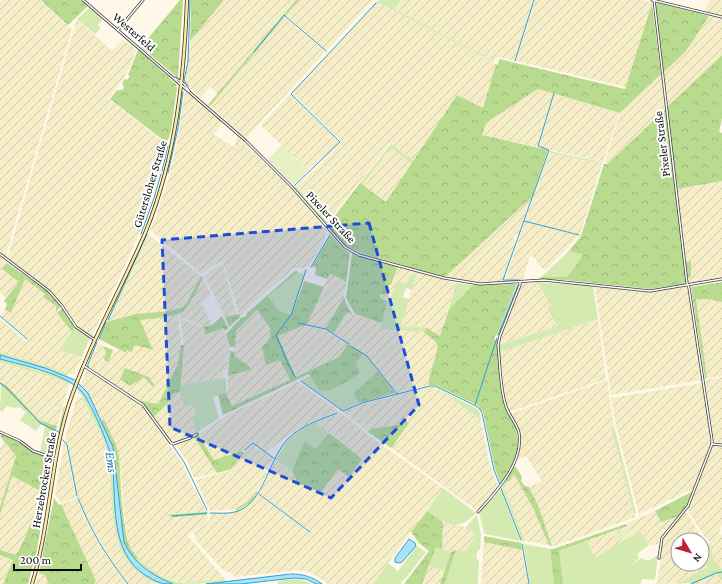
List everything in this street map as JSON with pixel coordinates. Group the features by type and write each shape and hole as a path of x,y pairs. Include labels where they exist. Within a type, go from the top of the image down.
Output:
{"main road":[{"name":"Gütersloher Straße","path":"78,379 143,237 157,200 173,142 182,84 187,0"},
{"name":"Herzebrocker Straße","path":"32,584 41,549 56,459 68,409 78,379"}],"street":[{"name":"Westerfeld","path":"84,0 182,84"},
{"path":"118,30 143,0"},
{"path":"653,0 722,18"},
{"name":"Pixeler Straße","path":"653,0 686,275 691,296 712,444 687,509 662,538 658,558"},
{"name":"Pixeler Straße","path":"182,84 246,140 291,186 345,247 351,252 359,255 458,281 480,284 544,280 650,290 722,279"},
{"path":"0,254 49,291 62,306 76,327 95,340"},
{"path":"478,512 502,485 511,469 517,452 519,434 504,403 498,345 520,282"},
{"path":"84,366 143,405 171,443 174,444 197,434"},
{"path":"0,432 20,441 33,452 56,459"},
{"path":"712,444 722,444"}],"highlighted area":[{"path":"369,223 419,405 331,498 170,427 162,240"}],"shaded area":[{"path":"2,0 41,0 72,29 5,258 0,253 0,3"},
{"path":"224,0 296,0 218,94 210,87 201,98 189,87 185,80 190,41"},
{"path":"299,0 373,0 326,51 286,15"},
{"path":"401,0 534,0 515,61 499,57 493,61 393,9"},
{"path":"535,0 642,0 653,3 626,87 516,61"},
{"path":"710,0 722,0 722,16 704,11"},
{"path":"377,2 496,64 483,108 457,95 414,161 390,143 328,222 296,186 320,165 342,142 292,93"},
{"path":"709,16 722,19 722,55 667,107 663,73 686,51"},
{"path":"285,17 325,52 246,138 210,106"},
{"path":"77,19 112,51 123,39 136,50 126,74 108,98 166,144 164,158 147,214 92,336 78,326 63,305 49,290 7,259"},
{"path":"661,74 666,109 607,163 605,162 620,113"},
{"path":"538,89 553,94 537,147 482,135 486,123"},
{"path":"185,91 222,122 214,135 234,147 237,136 289,187 327,231 324,242 309,266 294,268 252,304 240,317 223,261 214,265 202,274 150,230 156,217 168,180 177,142"},
{"path":"290,94 339,142 308,171 261,125"},
{"path":"554,94 619,113 603,162 538,147"},
{"path":"391,148 412,164 386,202 362,185"},
{"path":"549,152 602,164 580,235 525,221"},
{"path":"722,181 722,278 688,283 688,278 691,277 690,261 685,262 677,189"},
{"path":"532,197 519,235 516,234 513,237 516,242 502,281 476,282 445,277"},
{"path":"525,221 579,236 545,270 539,265 534,257 530,256 523,279 505,280"},
{"path":"149,235 201,276 187,303 183,307 170,311 135,314 108,322"},
{"path":"0,256 7,263 2,269 19,282 7,298 0,293"},
{"path":"223,264 236,314 225,317 204,276 215,267"},
{"path":"398,267 456,283 440,337 427,328 400,326 416,275 407,285 393,294 390,301 380,298 380,294 389,285 392,285"},
{"path":"329,274 342,279 346,283 344,297 326,328 307,324"},
{"path":"203,278 211,295 202,303 212,325 204,327 180,317 180,313 188,305"},
{"path":"25,279 45,294 44,297 56,306 56,312 72,332 59,350 82,357 74,374 68,374 0,352 1,319 23,339 26,341 28,339 1,316 5,309 11,313"},
{"path":"537,282 552,305 547,307 558,326 499,345 501,336 522,283"},
{"path":"596,287 650,292 686,287 689,289 702,380 611,395"},
{"path":"696,299 709,299 722,302 722,376 707,378"},
{"path":"257,310 270,328 266,365 280,360 290,380 232,406 226,393 228,390 228,376 251,369 234,355 236,331"},
{"path":"347,312 382,323 380,329 423,331 437,342 438,350 429,377 429,385 397,393 368,356 334,333"},
{"path":"178,314 181,345 178,364 158,404 137,400 88,366 98,343 103,346 108,361 113,350 117,352 119,349 126,353 134,344 152,350 140,320","holes":["126,368 149,377 152,386 145,377 120,379"]},
{"path":"180,319 205,328 205,335 223,328 230,347 228,370 223,370 223,378 180,385 184,345"},
{"path":"598,319 606,379 509,412 505,402 500,352"},
{"path":"305,325 325,329 348,344 339,357 297,377 278,336"},
{"path":"0,362 49,376 69,384 57,426 39,420 8,387 0,382"},
{"path":"87,370 142,406 182,463 207,512 167,515 174,517 207,515 208,517 206,523 187,535 225,579 185,583 173,580 160,575 146,566 131,548 128,542 125,521 119,455 104,419 101,421 88,393 80,385"},
{"path":"722,377 722,443 714,441 705,380"},
{"path":"607,380 614,426 611,427 635,517 552,546 538,505 529,487 542,481 526,456 516,460 520,433 510,414"},
{"path":"298,382 338,411 297,429 266,452 253,442 246,449 214,460 199,434 229,414"},
{"path":"703,383 711,444 694,487 693,489 639,514 616,426 611,398"},
{"path":"435,387 448,394 448,396 481,420 489,462 498,486 478,510 391,448 409,423 402,418 405,424 371,429 368,432 343,412 366,403"},
{"path":"180,392 185,407 193,404 196,411 193,421 196,433 174,443 154,417 168,403 173,394"},
{"path":"78,397 81,397 84,402 106,448 109,461 118,544 140,574 156,584 129,584 115,567 86,516 78,497 65,438"},
{"path":"341,413 375,440 443,488 373,584 328,584 317,576 298,570 235,577 231,573 222,569 194,538 196,536 193,532 207,523 210,519 210,514 236,512 251,503 258,494 309,532 310,531 259,493 276,460 292,471 297,482 338,468 349,477 362,459 315,423"},
{"path":"194,437 217,473 194,478 187,461 176,445"},
{"path":"4,441 16,455 0,507 0,449"},
{"path":"64,443 66,446 76,497 61,503 55,494"},
{"path":"253,444 273,459 264,469 267,473 260,487 248,501 236,509 210,511 196,480 231,470"},
{"path":"713,446 722,446 722,525 719,533 722,535 722,569 714,560 710,550 710,532 701,532 688,510"},
{"path":"514,474 533,508 549,545 525,541 504,487"},
{"path":"12,476 44,493 16,555 0,550 0,515"},
{"path":"77,498 84,517 98,542 114,568 127,584 94,584 96,581 61,504"},
{"path":"655,511 661,522 679,516 662,533 658,544 649,545 640,533 627,540 624,540 594,558 587,541 627,526 626,524"},
{"path":"686,511 699,532 670,532 670,572 699,572 678,583 657,584 663,538"},
{"path":"443,522 460,525 475,533 474,538 466,551 456,550 451,552 442,549"},
{"path":"484,542 522,550 528,584 481,584"},
{"path":"0,555 13,560 3,584 0,584"},
{"path":"429,566 444,571 440,584 422,584"},
{"path":"39,573 45,574 49,584 36,584"},
{"path":"717,574 719,578 722,578 722,584 694,584"}],"green space":[{"path":"41,0 80,0 88,6 68,25"},
{"path":"180,0 183,0 178,78 141,47"},
{"path":"191,0 224,0 190,41"},
{"path":"296,0 299,0 210,106 208,105"},
{"path":"379,0 401,0 394,9 493,62 377,2"},
{"path":"657,3 709,16 686,51 663,73 655,5"},
{"path":"652,4 661,74 620,113 538,89 486,123 482,135 548,150 532,197 445,277 360,253 346,246 327,226 360,183 386,202 457,95 483,108 496,64 498,65 499,59 625,89"},
{"path":"89,8 103,19 98,25 101,28 95,34 77,19"},
{"path":"138,50 176,84 177,88 171,131 167,143 110,99 117,90 122,90 124,88 122,83 130,76 128,75"},
{"path":"722,55 722,118 719,132 722,133 722,181 677,189 667,107"},
{"path":"666,109 686,282 684,284 650,289 565,280 539,279 541,277 567,277 583,255 569,251 581,236 604,164 607,164"},
{"path":"391,144 414,161 412,164 391,148 362,185 360,183"},
{"path":"282,145 308,171 293,185 268,160"},
{"path":"549,152 601,162 602,164"},
{"path":"296,186 328,222 326,224 294,188"},
{"path":"148,234 149,235 108,320"},
{"path":"331,235 344,249 350,253 346,283 342,279 330,274 327,279 315,275 316,267 312,267"},
{"path":"569,251 583,255 567,277 541,277"},
{"path":"352,253 398,267 391,285 389,285 385,295 380,294 380,298 387,301 382,323 355,314 346,298"},
{"path":"691,261 691,277 688,278 685,262"},
{"path":"7,263 48,292 61,306 56,312 56,306 43,297 45,294 25,279 11,313 5,309 7,304 4,301 19,282 2,269"},
{"path":"296,270 298,272 268,296 279,311 291,315 304,281 324,287 307,324 278,336 296,377 339,357 348,344 363,353 356,363 360,373 345,383 328,391 319,390 309,374 223,415 218,395 226,393 232,406 290,380 280,360 266,365 262,347 270,338 270,328 257,310 236,331 235,347 230,347 226,334 242,317 243,318 247,315 246,314"},
{"path":"298,272 304,274 298,296 290,315 279,311 268,296"},
{"path":"410,274 416,275 412,290 406,288 403,297 409,299 401,326 427,328 424,332 380,329 387,301 390,301 396,281 407,284"},
{"path":"201,276 203,278 194,297 185,310 181,313 140,320 153,350 134,345 132,352 127,350 126,353 99,339 107,322 135,314 170,311 183,307 187,303"},
{"path":"537,282 593,286 598,319 500,352 499,345 558,326 547,308 551,305"},
{"path":"722,282 722,302 709,299 696,299 707,378 705,379 691,287"},
{"path":"456,283 473,285 449,309"},
{"path":"517,284 497,335 494,339 498,340 497,346 504,403 516,428 518,440 517,452 501,485 495,469 483,412 477,405 435,385 429,385 437,343 424,332 427,328 440,336 449,309 473,285"},
{"path":"344,297 352,314 347,312 334,333 326,328"},
{"path":"62,308 75,327 72,332 57,313"},
{"path":"239,314 240,317 229,327 225,317"},
{"path":"222,316 228,328 225,331 223,328 205,335 204,327 212,325"},
{"path":"75,327 90,338 82,357 59,350"},
{"path":"181,345 184,345 180,392 173,394 168,403 154,417 143,404 137,400 158,404 178,364"},
{"path":"103,346 113,350 108,362 104,360 106,353"},
{"path":"230,351 235,352 234,355 252,369 228,376"},
{"path":"0,352 47,366 68,374 67,377 45,368 0,355"},
{"path":"363,353 378,371 353,394 359,403 343,410 301,380 310,376 319,390 328,391 345,383 360,373 355,363"},
{"path":"0,359 50,374 70,382 69,384 49,376 0,362"},
{"path":"125,368 149,377 155,386 152,386 144,377 130,386 120,379"},
{"path":"378,371 395,393 359,403 353,394"},
{"path":"226,378 226,393 213,397 219,418 196,433 193,421 196,411 193,404 185,407 180,392 180,385"},
{"path":"0,382 8,387 39,420 57,426 51,455 54,432 41,424 0,384"},
{"path":"1,385 41,424 36,431 20,420 26,412 19,407 14,408 7,406 2,412 0,410"},
{"path":"78,388 87,400 107,442 111,460 118,531 123,547 131,561 144,573 162,584 154,583 143,576 130,565 121,551 116,535 113,517 109,464 106,448 82,396 78,392"},
{"path":"448,394 479,410 481,420 447,395"},
{"path":"64,406 65,407 54,454 54,451"},
{"path":"401,417 409,423 391,448 368,432 371,429 405,424"},
{"path":"104,419 119,455 124,521 128,542 138,558 135,561 124,542 113,447 101,421"},
{"path":"315,423 329,433 316,449 304,441 292,471 276,460 283,447 291,437"},
{"path":"614,426 636,513 634,514 611,427"},
{"path":"45,427 55,432 50,455 40,452"},
{"path":"329,433 362,459 349,477 338,469 321,492 297,482 292,471 304,441 316,449"},
{"path":"2,434 20,442 33,452 50,458 51,460 48,483 44,493 12,476 0,515 0,507 16,456 0,436"},
{"path":"198,434 214,460 241,451 244,453 231,469 217,473 194,437"},
{"path":"513,467 516,467 522,477 521,481 525,486 529,487 538,505 552,546 549,545 533,508 514,474 508,482 506,480"},
{"path":"506,480 508,482 504,487 525,541 522,541 502,487"},
{"path":"443,488 476,513 463,523 457,525 446,523 427,511"},
{"path":"501,489 520,541 484,533 479,512"},
{"path":"257,491 258,492 250,503 236,511 236,509 248,501"},
{"path":"693,491 687,506 679,516 661,522 655,511"},
{"path":"54,498 59,505 61,504 96,581 94,584 49,584 45,575 39,573"},
{"path":"427,511 443,522 442,549 436,547 422,584 404,584 429,551 419,543 411,532"},
{"path":"207,512 207,515 174,517 165,515"},
{"path":"477,515 481,535 480,550 478,550 476,558 479,561 478,584 445,584 456,550 466,551 474,538 475,533 465,528"},
{"path":"33,518 42,522 28,584 3,584 13,560 0,555 0,550 16,555"},
{"path":"626,524 627,526 559,551 563,584 554,584 550,549"},
{"path":"627,528 630,534 616,542 613,535"},
{"path":"640,532 649,545 637,554 639,558 629,567 641,558 648,561 658,555 655,580 643,579 640,584 563,584 558,551 587,541 595,558"},
{"path":"484,536 521,543 522,550 484,542"},
{"path":"523,544 550,549 554,584 530,584"},
{"path":"417,546 426,552 401,582 401,584 373,584 388,563 398,571"},
{"path":"436,547 451,552 444,571 429,566"},
{"path":"710,547 714,560 722,569 722,578 719,578 717,574 694,584 672,584 678,583 698,572 710,572"},
{"path":"456,550 445,584 440,584 451,552"},
{"path":"138,558 159,575 178,582 185,583 225,579 226,582 172,584 143,568 135,561"},
{"path":"294,579 312,584 278,584 278,581"}],"water":[{"path":"0,355 45,368 75,380 88,393 113,447 124,542 138,563 151,573 173,584 164,584 145,575 133,565 125,552 116,523 112,460 104,434 81,391 74,385 55,375 0,359"},
{"path":"409,539 415,543 416,546 402,562 395,562 395,558"},
{"path":"291,574 308,576 322,584 316,584 306,579 294,578 241,584 206,584"}],"waterway":[{"path":"188,86 184,80 188,62 190,0"},
{"path":"515,61 534,0"},
{"path":"294,186 340,142 291,94 376,3"},
{"path":"254,52 284,15 326,51"},
{"path":"168,173 178,128 183,92"},
{"path":"520,280 503,280 549,150 538,146 554,93"},
{"path":"162,171 168,146"},
{"path":"141,234 161,174"},
{"path":"524,221 579,235"},
{"path":"108,320 147,234"},
{"path":"311,267 330,235"},
{"path":"295,377 276,335 291,315 306,270"},
{"path":"498,335 518,285"},
{"path":"0,316 27,339"},
{"path":"99,339 106,322"},
{"path":"298,323 326,329 349,344"},
{"path":"475,405 497,338"},
{"path":"88,367 97,342"},
{"path":"351,346 367,356 397,394"},
{"path":"301,381 343,411 365,402 430,386 435,386 476,406 482,413 494,470 500,485"},
{"path":"0,383 7,388 40,423 59,432"},
{"path":"210,513 232,513 245,508 260,491 281,447 288,439 298,430 337,413"},
{"path":"63,440 67,445 77,496"},
{"path":"245,450 253,443 275,459"},
{"path":"173,446 184,462 207,510"},
{"path":"501,488 521,540"},
{"path":"259,494 310,532"},
{"path":"78,498 100,543 128,584"},
{"path":"172,516 207,513"},
{"path":"522,544 529,584"},
{"path":"691,584 716,573 722,572"}],"water label":[{"name":"Ems","path":"112,462"}]}
